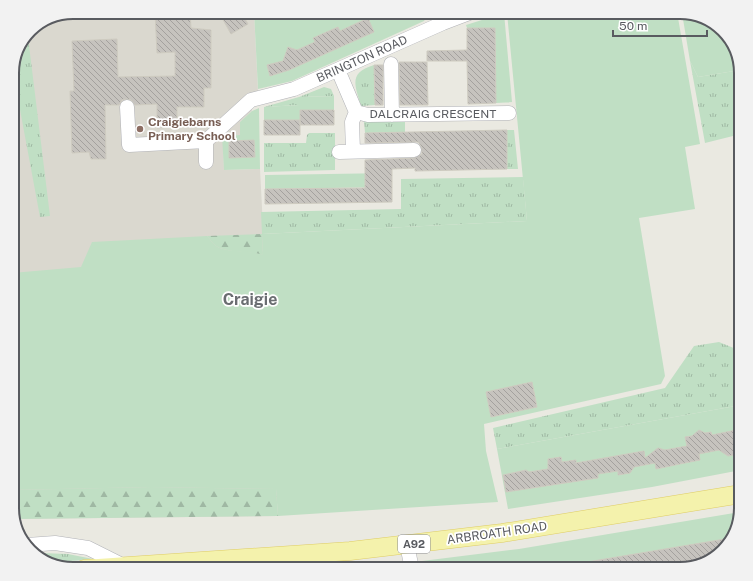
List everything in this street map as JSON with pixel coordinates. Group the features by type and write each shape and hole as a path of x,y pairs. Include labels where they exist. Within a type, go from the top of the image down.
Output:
{"main road":[{"name":"ARBROATH ROAD","path":"184,562 350,551 502,533 734,495"}],"street":[{"name":"BRINGTON ROAD","path":"206,141 251,100 294,90 338,70 438,19"},
{"path":"391,64 392,115"},
{"name":"DALCRAIG CRESCENT","path":"338,70 356,112 368,115 509,113"},
{"path":"127,108 129,145 206,141 206,162"},
{"path":"356,112 352,122 346,152 414,150"},
{"path":"33,545 55,543 88,548 116,562"},
{"path":"407,544 411,562"}],"shaded area":[{"path":"66,19 254,19 258,92 251,100 252,111 240,122 240,135 223,136 224,170 260,169 278,516 20,519 19,511 19,70 21,59 30,40 37,32 46,26"}],"green space":[{"path":"254,19 425,19 424,21 292,81 258,89"},
{"path":"485,19 505,19 512,102 496,103 495,28 467,28 466,25"},
{"path":"508,19 678,19 700,144 685,147 695,209 639,218 665,376 661,384 484,424 486,451 498,502 278,516 276,489 152,487 19,490 19,272 81,267 92,242 207,236 220,248 263,255 262,234 527,221"},
{"path":"683,19 704,25 713,30 723,40 731,56 734,71 698,77 690,61"},
{"path":"29,42 50,216 40,217 19,104 19,70 21,59"},
{"path":"690,61 698,77 734,71 734,136 705,143"},
{"path":"374,65 375,105 361,106 356,86 357,76 366,68"},
{"path":"324,87 331,89 334,96 299,97"},
{"path":"334,96 334,110 300,110 300,120 264,120 264,107 299,105 299,97"},
{"path":"299,97 299,105 264,107"},
{"path":"259,108 260,169 224,170 222,136 240,135 240,122 252,111"},
{"path":"405,120 405,132 365,133 364,121"},
{"path":"507,130 514,130 518,169 507,169"},
{"path":"309,133 335,133 335,170 264,172 264,143 306,143 307,135"},
{"path":"392,173 392,187 265,189 265,175"},
{"path":"523,177 527,221 262,234 261,212 401,209 401,179"},
{"path":"262,234 263,255 226,250 215,245 207,236"},
{"path":"719,342 734,348 734,406 497,449 493,428 665,388 694,346"},
{"path":"734,406 734,471 652,487 508,509 497,449"},
{"path":"152,487 276,489 278,516 20,519 19,490"},
{"path":"733,513 731,525 723,541 713,551 687,562 421,562 519,549"},
{"path":"44,553 68,554 93,559 70,561 56,559"}],"building":[{"path":"155,19 190,19 191,28 211,30 211,88 204,88 204,107 177,107 177,127 157,128 157,104 135,105 131,100 127,99 122,100 119,105 105,105 106,159 91,159 89,152 72,153 70,91 74,91 72,41 117,39 118,77 175,76 175,52 157,53"},
{"path":"223,19 245,19 248,24 231,34"},
{"path":"368,19 374,32 289,70 270,76 267,65 283,61 288,47 297,50 315,42 313,38 338,27 340,31"},
{"path":"467,28 495,28 496,103 468,104 467,61 427,61 427,51 467,50"},
{"path":"399,62 427,62 428,105 400,105"},
{"path":"374,65 383,65 383,105 375,105"},
{"path":"300,110 334,110 334,125 300,125"},
{"path":"264,120 300,120 300,135 264,135"},
{"path":"507,130 507,169 415,171 415,168 392,169 392,202 265,204 265,189 365,188 365,160 414,158 422,154 421,146 418,142 365,143 365,133"},
{"path":"254,140 255,157 229,158 229,141"},
{"path":"532,382 537,407 491,417 486,392"},
{"path":"699,430 705,433 711,432 712,435 734,430 734,455 728,456 719,450 699,454 700,460 656,469 655,463 634,467 630,473 618,475 618,471 598,474 598,478 506,492 503,475 526,470 529,472 548,469 548,459 561,457 562,462 576,460 576,463 644,451 645,458 658,448 665,450 687,446 685,437 692,436"},
{"path":"724,539 713,551 687,562 587,562"}],"place":[{"name":"Craigiebarns Primary School","path":"140,129"}],"district":[{"name":"Craigie","path":"250,299"}]}
